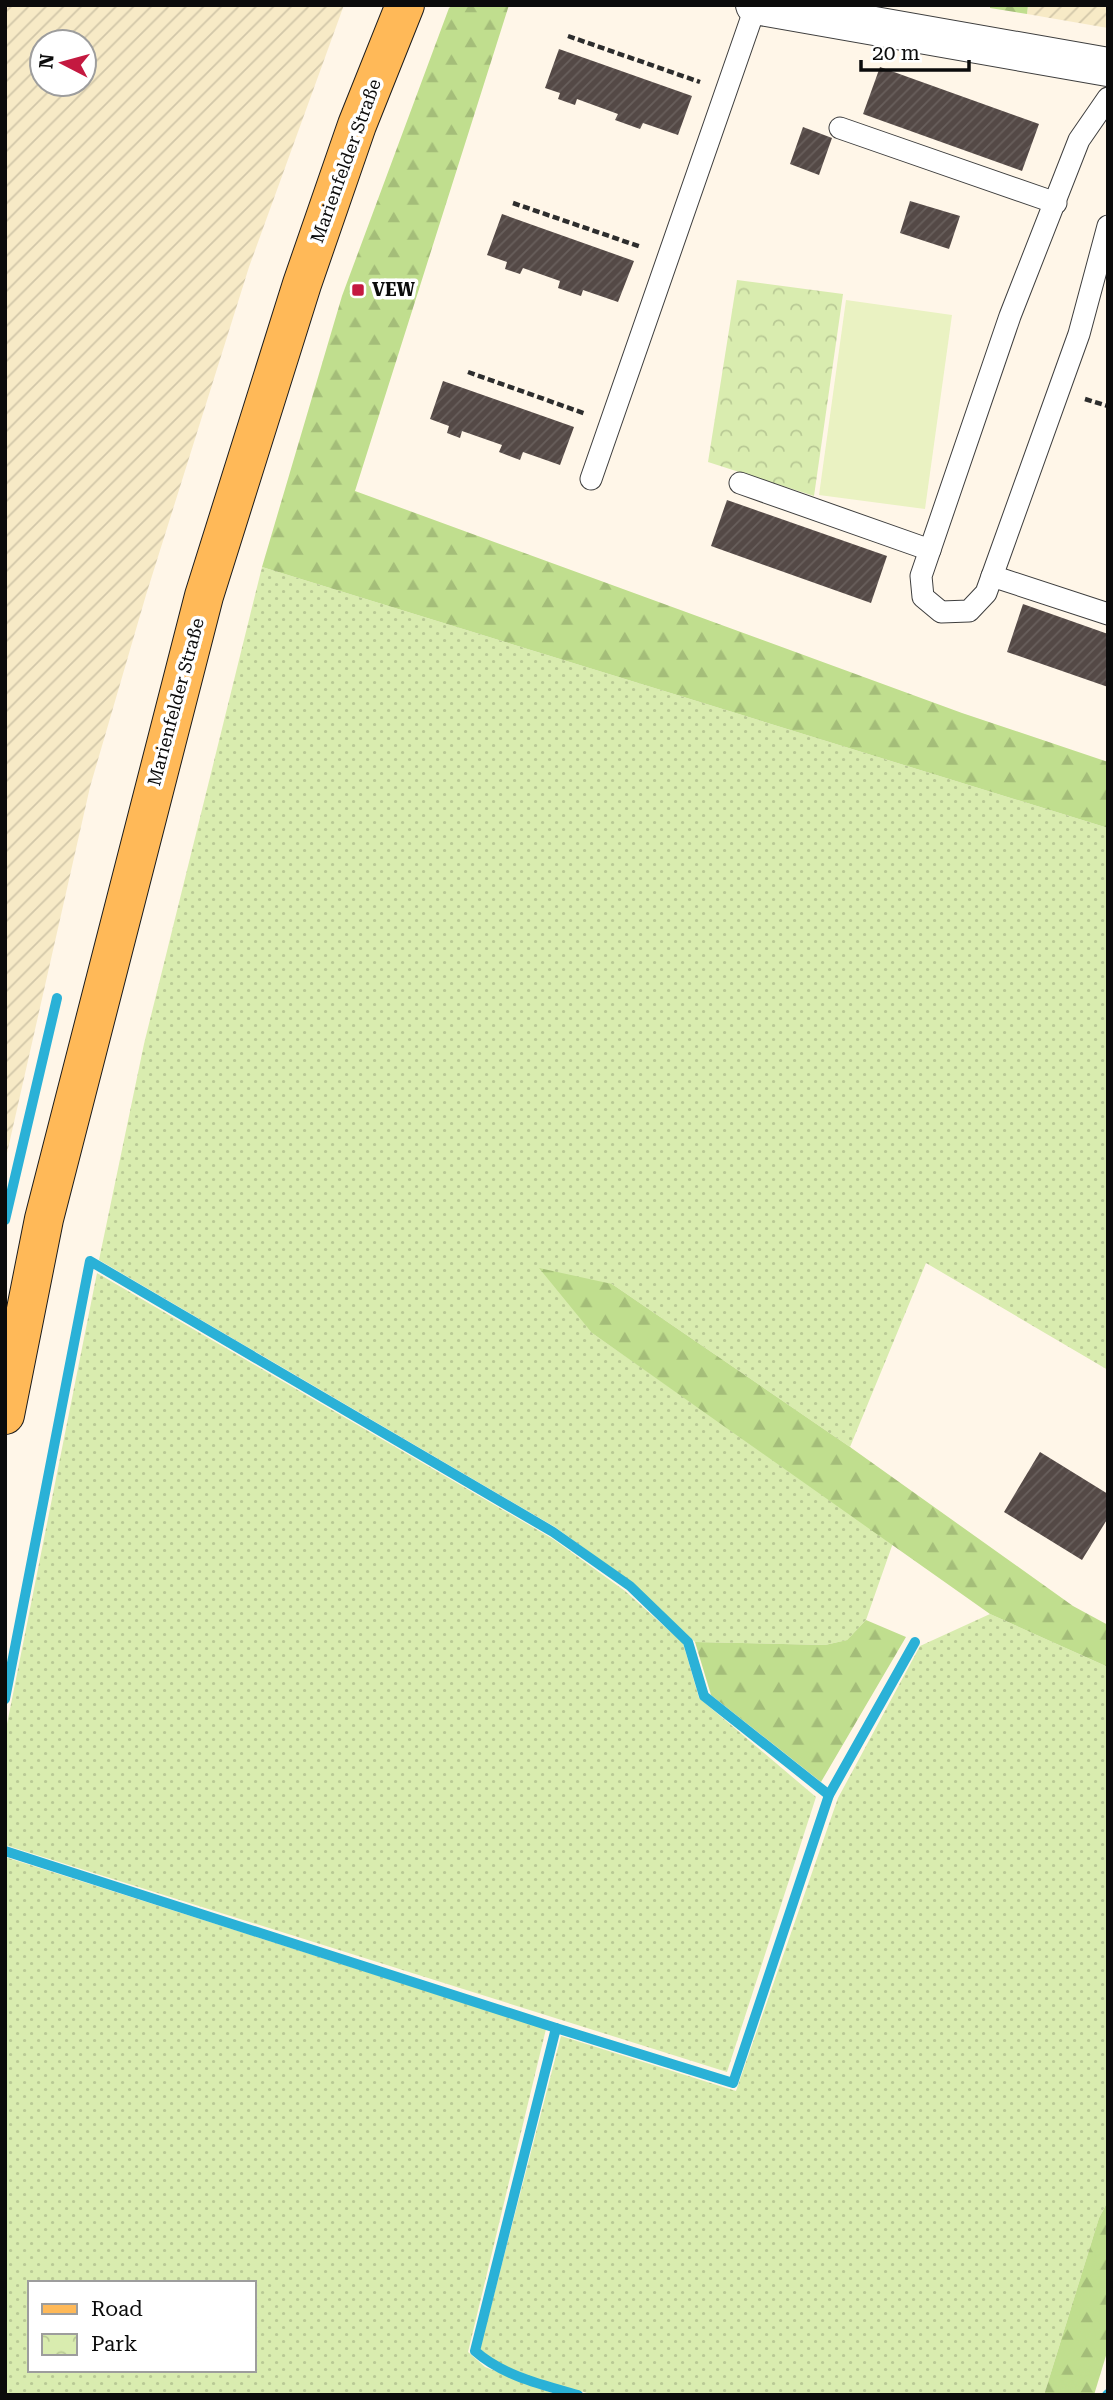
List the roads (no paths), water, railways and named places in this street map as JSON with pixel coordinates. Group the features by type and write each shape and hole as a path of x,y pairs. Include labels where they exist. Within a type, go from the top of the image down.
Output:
{"main road":[{"name":"Marienfelder Straße","path":"5,1415 47,1206 204,596 302,284 357,125 405,5"}],"street":[{"path":"755,5 1108,67"}],"lane":[{"path":"591,479 755,5"},
{"path":"1108,98 1079,140 1010,316 921,576 923,597 941,612 969,611 986,593 1079,334 1108,226"},
{"path":"840,128 1056,202"},
{"path":"740,483 930,550"},
{"path":"992,576 1108,614"}],"waterway":[{"path":"5,1220 57,998"},
{"path":"5,1699 90,1261 553,1532 630,1586 688,1642 704,1696 829,1795"},
{"path":"578,2395 511,2373 475,2351 556,2028 733,2083 829,1795 915,1642"},
{"path":"5,1851 556,2028"}],"place":[{"name":"VEW","path":"358,290"}]}
